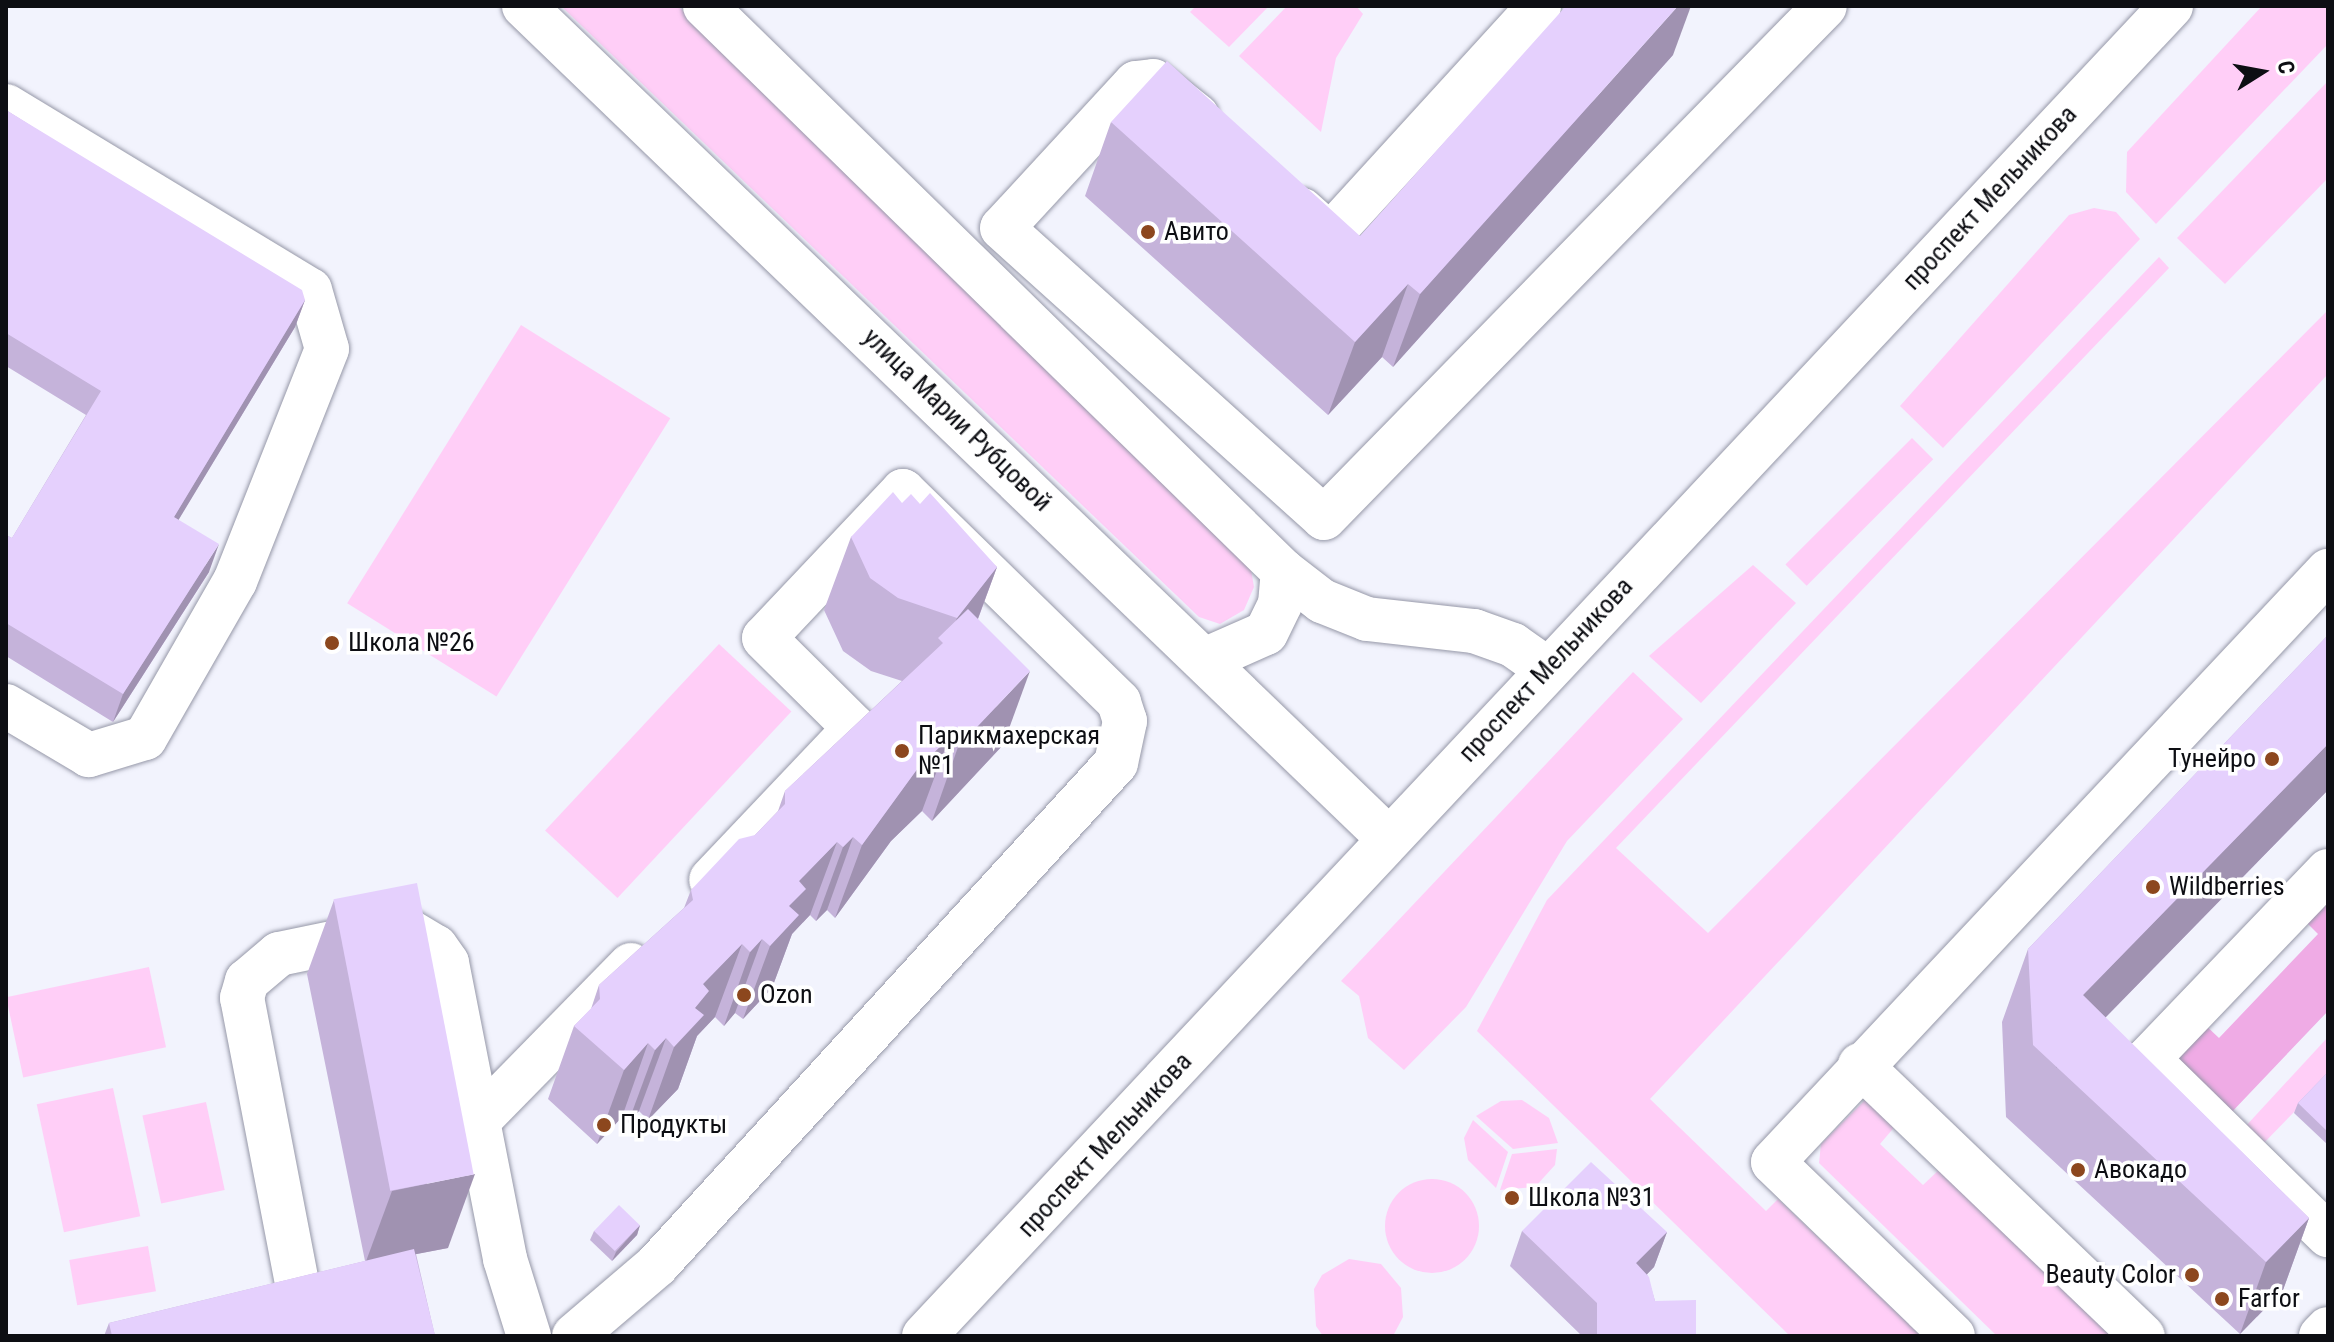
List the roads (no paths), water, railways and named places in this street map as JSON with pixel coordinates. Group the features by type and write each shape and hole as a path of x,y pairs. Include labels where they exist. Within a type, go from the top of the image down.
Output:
{"street":[{"name":"улица Марии Рубцовой","path":"524,6 1207,659 1387,837"},
{"path":"705,6 973,263 1283,571 1322,601 1367,619 1474,631 1513,645 1547,669"},
{"path":"1272,183 1330,235 1539,6"},
{"path":"1002,228 1324,518 1825,6"},
{"name":"проспект Мельникова","path":"924,1336 1387,837 2171,6"},
{"path":"973,263 1136,83 1168,89 1226,141"},
{"path":"6,106 310,290 327,349 235,581 145,738 89,755 6,706"},
{"path":"479,1120 855,728 764,638 903,491 1119,702 1125,721 1116,763 657,1265 574,1336"},
{"path":"1207,659 1266,633 1283,571"},
{"path":"1953,1336 1773,1162 1860,1065 2328,571"},
{"path":"2328,871 2148,1059 2328,1235"},
{"path":"180,1336 302,1309 242,998 262,965 303,946 404,928 436,947 447,963 505,1259 529,1336"},
{"path":"1860,1065 2143,1336"},
{"path":"2321,1336 2328,1329"}],"place":[{"name":"Авито","path":"1148,232"},
{"name":"Школа №26","path":"332,643"},
{"name":"Парикмахерская №1","path":"902,751"},
{"name":"Тунейро","path":"2272,759"},
{"name":"Wildberries","path":"2153,887"},
{"name":"Ozon","path":"744,995"},
{"name":"Продукты","path":"604,1125"},
{"name":"Авокадо","path":"2078,1170"},
{"name":"Школа №31","path":"1512,1198"},
{"name":"Beauty Color","path":"2192,1275"},
{"name":"Farfor","path":"2222,1299"}]}
